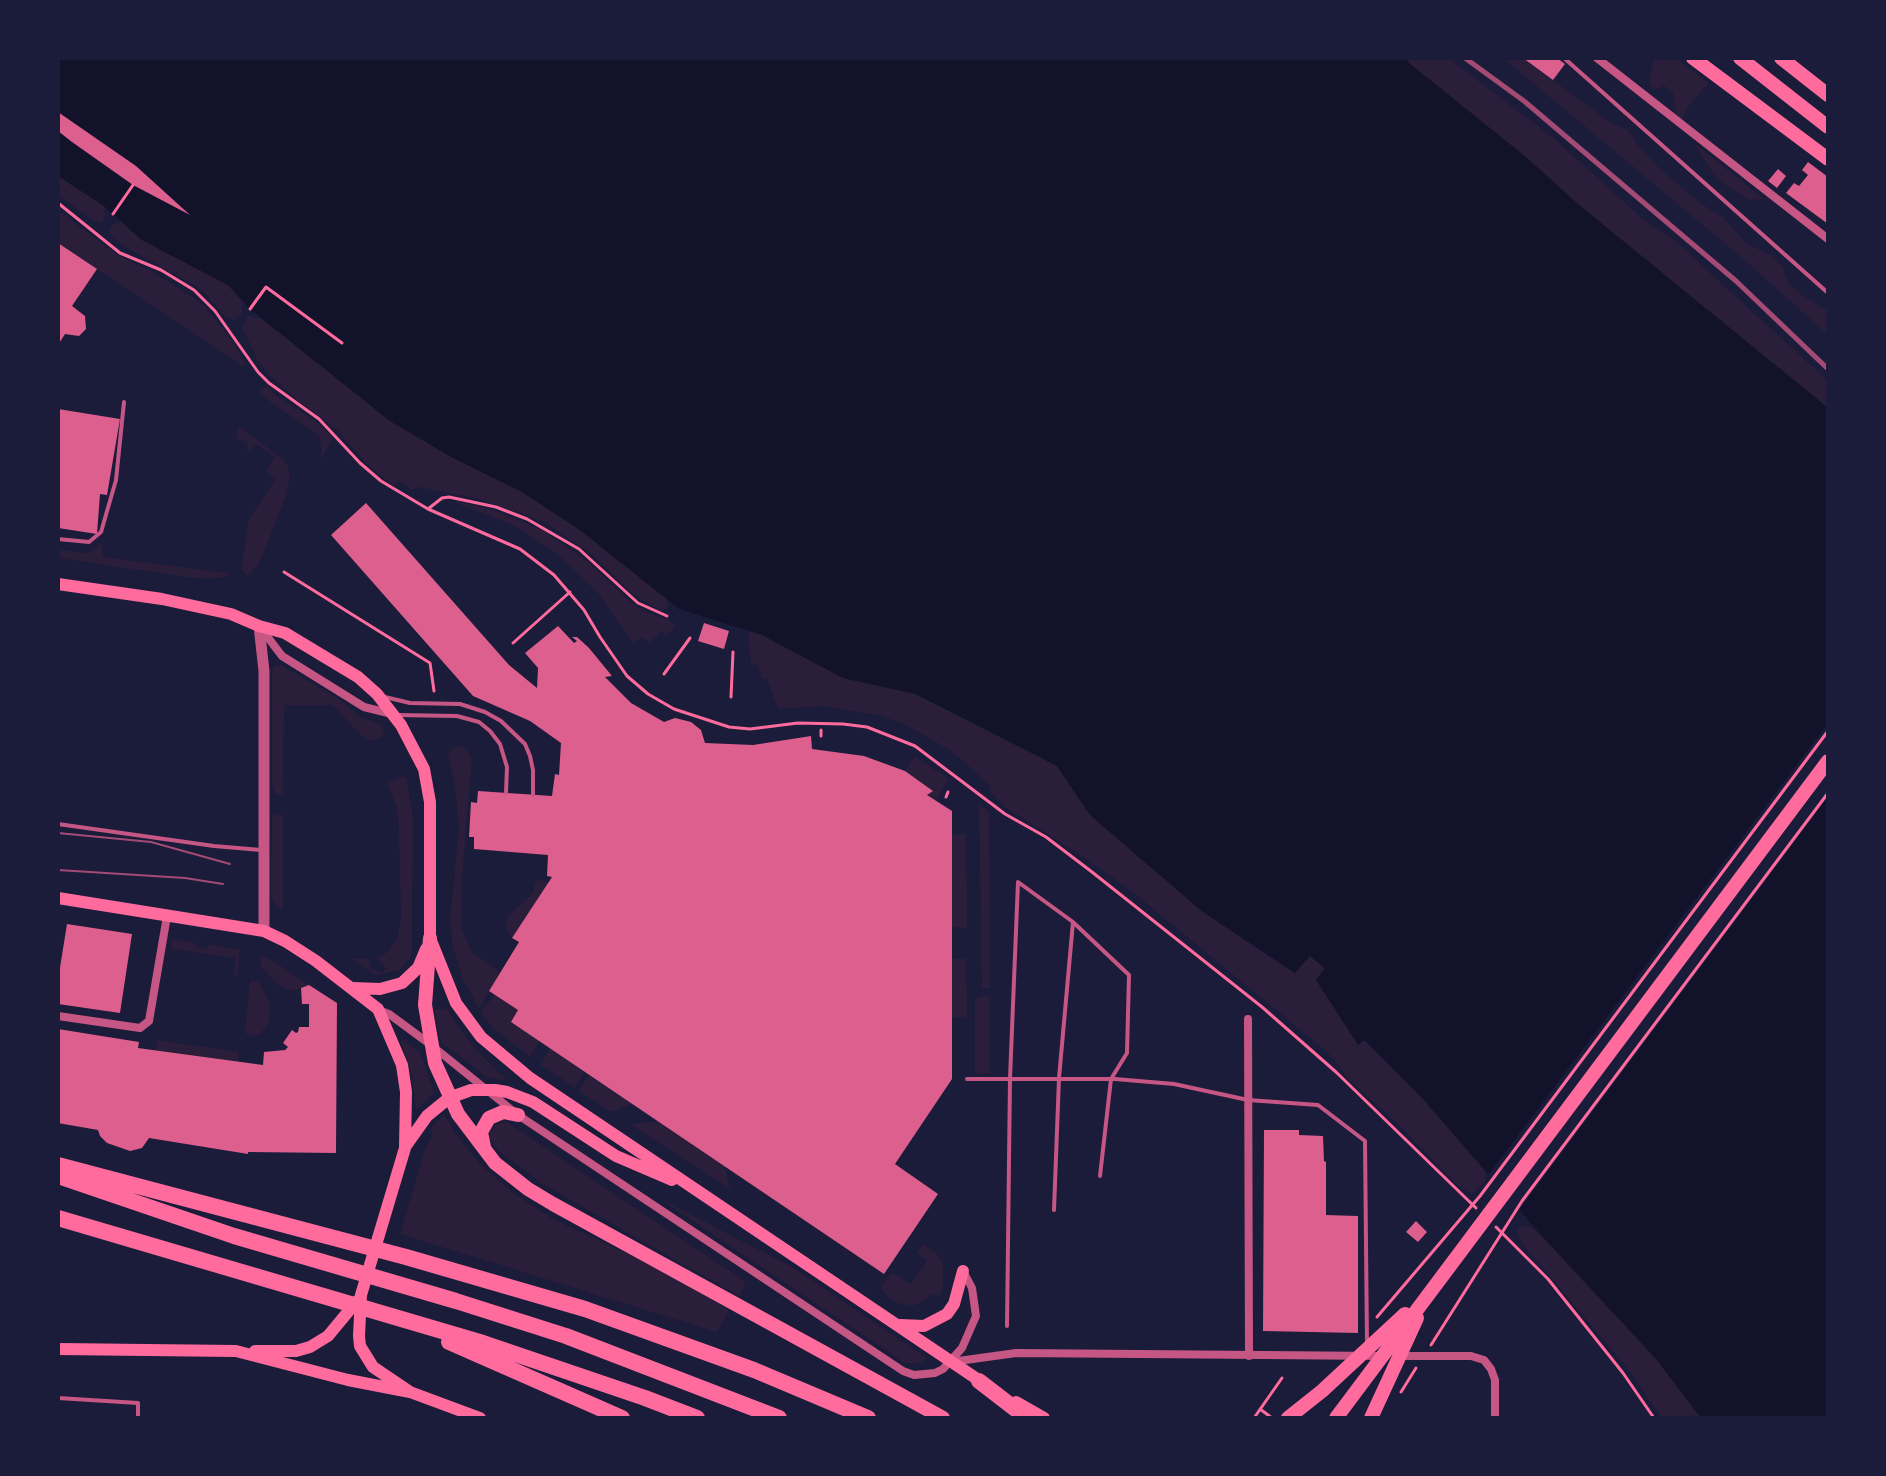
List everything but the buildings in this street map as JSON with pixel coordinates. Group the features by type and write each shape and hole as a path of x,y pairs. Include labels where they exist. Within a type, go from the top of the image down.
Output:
{"highway":[{"path":"58,1165 406,1257 585,1309 754,1370 868,1418"},
{"path":"58,1176 220,1232 566,1336 779,1418"},
{"path":"58,1218 565,1370 697,1418"},
{"path":"389,1316 622,1418"},
{"path":"979,1381 1027,1418"},
{"path":"833,1402 861,1418"}],"main road":[{"path":"1693,58 1828,159"},
{"path":"1740,58 1828,127"},
{"path":"1781,58 1828,95"},
{"path":"58,584 197,605 231,614 285,633 358,677 377,694 394,715 424,769 430,802 430,938 425,983 431,1045 449,1098 495,1163 528,1189 943,1418"},
{"path":"1336,1418 1828,761"},
{"path":"58,898 264,931 285,941 378,1009 402,1065 406,1092 405,1148 361,1295 359,1336 360,1346 373,1367 410,1392"},
{"path":"352,988 380,989 402,983 418,968 430,938"},
{"path":"430,938 453,996 465,1017 481,1037 530,1078 899,1325 949,1362 1044,1418"},
{"path":"405,1148 427,1116 449,1098 471,1090 507,1092 533,1102 616,1156 700,1193"},
{"path":"486,1151 481,1132 489,1118 503,1112 518,1115"},
{"path":"899,1325 924,1326 947,1314 954,1304 963,1271"},
{"path":"1281,1415 1322,1391 1429,1292"},
{"path":"1371,1418 1429,1292"},
{"path":"58,1349 296,1351 328,1336 361,1295"},
{"path":"236,1351 348,1380 410,1392 480,1418"}],"street":[{"path":"1597,58 1828,239"},
{"path":"259,626 282,656 364,707 394,715"},
{"path":"259,626 264,671 264,931"},
{"path":"58,1016 140,1028 149,1021 167,916"},
{"path":"378,1009 431,1045 518,1115 903,1371 924,1376 943,1369 962,1348 976,1316 972,1288 963,1271"},
{"path":"1248,1019 1249,1356"},
{"path":"949,1362 1016,1353 1471,1356 1484,1360 1491,1369 1495,1380 1495,1418"}],"lane":[{"path":"1564,58 1828,293"},
{"path":"58,539 89,542 101,532 116,480 124,402"},
{"path":"377,694 410,703 460,704 501,721 525,744 533,770 533,795"},
{"path":"394,715 457,716 479,722 500,744 507,767 506,793"},
{"path":"58,824 263,850"},
{"path":"1007,1326 1010,1078 1018,882 1073,922 1129,975 1127,1053 1111,1079 1100,1176"},
{"path":"1054,1210 1059,1078 1073,922"},
{"path":"967,1079 1111,1079 1174,1084 1248,1100 1318,1105 1365,1141 1366,1356"},
{"path":"58,1398 138,1403 138,1418"}],"path":[{"path":"113,214 133,185"},
{"path":"58,203 120,253 161,270 194,290 215,311 258,372 319,419 381,481 428,509 520,549 554,575 570,592 627,676 648,694 674,709 714,723 750,729 822,723 867,727 915,746 1005,814 1046,837 1280,1022 1478,1210"},
{"path":"250,309 266,287 342,343"},
{"path":"428,509 442,498 449,497 496,507 527,519 579,549 638,603 667,616"},
{"path":"284,572 430,663 434,691"},
{"path":"513,643 570,592"},
{"path":"664,674 690,638"},
{"path":"731,697 733,652"},
{"path":"821,730 821,736"},
{"path":"1377,1317 1480,1196 1828,731"},
{"path":"1431,1345 1522,1201 1828,793"},
{"path":"1496,1227 1548,1279 1623,1373 1654,1418"},
{"path":"1398,1397 1422,1358"},
{"path":"1254,1418 1282,1378"},
{"path":"1260,1409 1272,1418"},
{"path":"1266,1418 1281,1415"}],"shaded area":[{"path":"58,58 1407,58 1409,63 1527,158 1579,205 1828,408 1828,1418 1701,1418 1656,1359 1541,1235 1423,1099 1365,1040 1358,1045 1316,980 1325,968 1310,956 1295,973 1203,912 1090,815 1057,766 916,694 843,678 762,635 679,609 580,530 522,492 453,458 390,421 250,309 228,285 142,240 104,206 58,176"},
{"path":"1407,58 1448,58 1551,136 1654,228 1673,239 1828,381 1828,408 1579,205 1527,158 1409,63"},
{"path":"1503,58 1523,58 1611,123 1628,130 1660,169 1700,203 1724,218 1746,243 1771,255 1782,266 1788,283 1828,311 1828,335 1740,256"},
{"path":"1654,58 1675,58 1709,83 1686,109 1683,118 1676,114 1673,92 1664,86 1651,87 1649,82"},
{"path":"1693,142 1764,199 1750,200 1727,186 1713,173"},
{"path":"58,176 104,206 106,215 102,223 92,220 58,195"},
{"path":"58,210 116,254 153,272 203,304 233,342 245,363 244,367 58,243"},
{"path":"121,222 142,240 228,285 243,302 241,315 234,320 225,317 196,286 119,243 108,231 113,224"},
{"path":"248,316 262,319 390,421 453,458 522,492 580,530 667,599 667,608 661,611 634,595 591,554 543,521 476,498 418,487 412,490 399,481 394,486 368,465 338,431 269,375 258,361 242,328"},
{"path":"263,387 314,420 333,438 321,460 319,436 261,395 259,391"},
{"path":"238,426 280,457 287,464 290,475 286,495 262,557 247,576 241,569 249,519 276,479 266,471 275,457 256,444 247,453 248,442 237,439"},
{"path":"456,501 494,510 544,531 588,562 632,603 676,626 666,636 661,632 650,643 642,637 633,643 599,594 559,555 513,525"},
{"path":"102,543 103,557 234,574 219,578 194,578 58,558 58,550 88,553"},
{"path":"748,631 762,635 843,678 916,694 1057,766 1090,815 1203,912 1294,973 1310,956 1326,969 1358,1045 1364,1040 1423,1099 1484,1169 1486,1180 1472,1194 1457,1185 1394,1120 1349,1080 1320,1046 1130,890 1005,807 990,791 990,785 950,750 902,723 881,716 824,706 778,709 767,678 762,679 758,664 751,665"},
{"path":"281,665 339,699 361,718 380,724 384,731 382,737 372,741 362,736 332,705 284,705 283,796 275,793 272,783 272,674 274,667"},
{"path":"460,746 472,759 462,877 462,930 472,952 500,972 479,1009 462,977 453,947 450,920 459,829 455,786 448,756 452,748"},
{"path":"915,756 949,779 936,801 927,795 933,791 905,771"},
{"path":"406,776 413,817 412,951 410,959 398,971 375,975 352,959 369,959 371,968 382,973 386,969 377,958 389,951 397,938 401,918 399,830 397,808 387,782"},
{"path":"979,804 989,811 990,988 982,988"},
{"path":"274,814 283,815 283,910 275,906 271,897"},
{"path":"952,834 966,834 967,928 951,927"},
{"path":"537,879 548,883 512,938 506,930 507,917 532,894"},
{"path":"172,939 195,943 195,947 207,949 208,944 240,950 238,975 233,976 236,958 171,949"},
{"path":"261,954 309,985 294,991 279,986 260,966"},
{"path":"951,959 966,959 967,1018 951,1017"},
{"path":"250,981 259,982 270,1003 269,1021 261,1033 253,1037 245,1033"},
{"path":"494,995 518,1010 540,1041 530,1057 494,1029 481,1013"},
{"path":"990,997 990,1073 975,1074 975,999"},
{"path":"447,1008 476,1050 508,1081 487,1077 441,1042 434,1010"},
{"path":"157,1040 239,1052 238,1062 156,1050"},
{"path":"403,1040 420,1052 434,1093 416,1110 412,1075 401,1042"},
{"path":"550,1048 584,1072 575,1088 541,1065"},
{"path":"589,1075 633,1104 611,1112 579,1091"},
{"path":"444,1114 481,1165 516,1195 553,1219 652,1265 729,1310 717,1332 400,1234 433,1133 430,1129"},
{"path":"658,1121 725,1166 730,1189 630,1124"},
{"path":"507,1122 746,1282 739,1296 541,1183 500,1152 490,1139 496,1124"},
{"path":"657,1197 792,1267 927,1358 921,1363 905,1363"},
{"path":"1529,1226 1541,1235 1656,1359 1701,1418 1662,1418 1629,1370 1525,1247 1518,1237 1518,1228"},
{"path":"924,1244 943,1263 943,1286 939,1297 932,1294 912,1306 893,1302 880,1288 892,1272 911,1284 927,1261 917,1253"}],"pier":[{"path":"1828,723 1828,797 1517,1213 1486,1178"}],"tram line":[{"path":"58,833 151,842 230,864"},
{"path":"58,870 185,878 223,884"}],"railway":[{"path":"1465,58 1524,101 1736,281 1828,369"}]}
